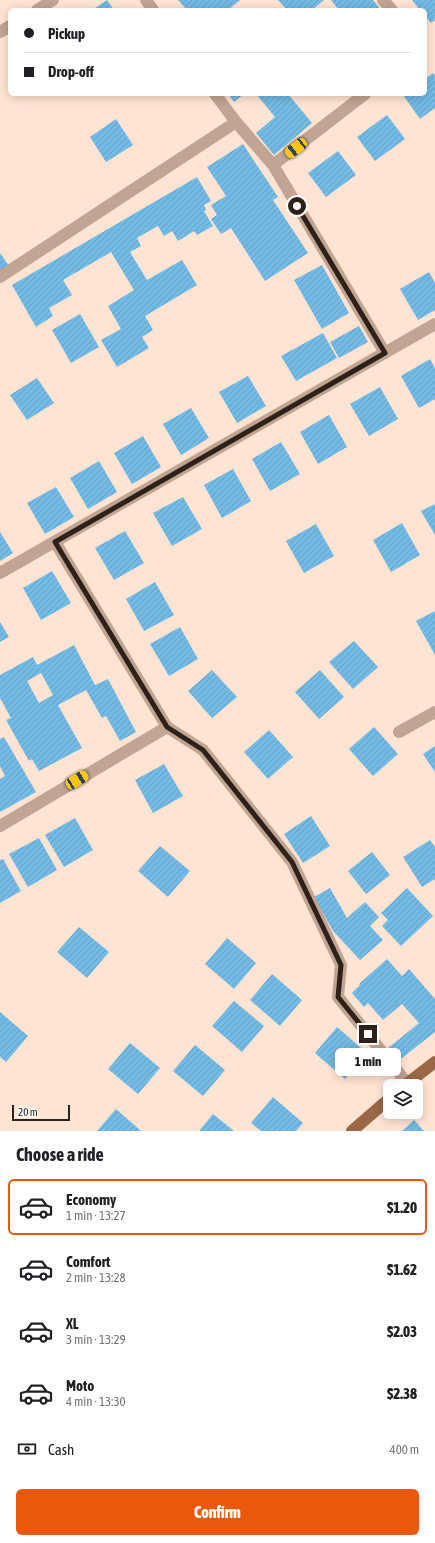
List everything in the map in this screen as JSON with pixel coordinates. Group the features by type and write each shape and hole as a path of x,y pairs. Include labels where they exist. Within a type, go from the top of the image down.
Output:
{"main road":[{"path":"414,1079 435,1062"},
{"path":"352,1131 383,1104"}],"street":[{"path":"40,8 54,0"},
{"path":"383,0 390,8"},
{"path":"216,96 273,166 385,353"},
{"path":"273,166 362,96"},
{"path":"0,277 236,122"},
{"path":"0,572 435,324"},
{"path":"55,542 167,727 203,750 292,862 341,965 338,997 401,1079"},
{"path":"399,732 435,712"},
{"path":"0,826 167,727"}],"building":[{"path":"107,0 113,8 95,8"},
{"path":"178,0 240,0 230,8 185,8"},
{"path":"278,0 324,0 314,8 285,8"},
{"path":"331,0 373,0 379,8 337,8"},
{"path":"412,0 435,0 435,20 431,23 427,18 427,8 418,8"},
{"path":"433,73 435,76 435,108 420,119 404,96 427,96 427,78"},
{"path":"230,96 242,96 234,102"},
{"path":"258,96 290,96 312,123 274,155 256,133 275,117"},
{"path":"387,115 405,139 375,161 357,137"},
{"path":"116,119 133,145 106,162 90,137"},
{"path":"243,144 278,197 273,200 308,253 265,281 231,228 221,234 211,219 217,215 211,205 226,196 207,167"},
{"path":"338,151 356,175 326,197 308,173"},
{"path":"197,177 211,201 204,205 206,210 204,211 213,226 197,235 194,231 178,241 172,231 164,236 158,226 137,238 141,246 130,252 147,280 182,260 197,285 145,316 153,330 142,337 149,348 117,367 101,340 121,329 108,306 134,290 111,252 63,280 72,295 49,308 53,316 36,327 12,285"},
{"path":"0,253 9,266 0,272"},
{"path":"322,265 349,313 322,329 294,280"},
{"path":"429,272 435,283 435,310 418,320 400,289"},
{"path":"80,314 99,347 71,363 52,330"},
{"path":"359,326 368,342 339,358 330,342"},
{"path":"323,333 337,358 296,381 281,356"},
{"path":"430,359 435,368 435,399 419,408 401,376"},
{"path":"248,376 266,406 237,423 219,392"},
{"path":"37,378 54,403 27,420 10,395"},
{"path":"380,387 398,419 369,436 350,404"},
{"path":"191,408 209,438 181,455 163,424"},
{"path":"329,415 347,447 318,464 300,432"},
{"path":"143,436 161,467 132,484 114,453"},
{"path":"281,442 300,474 270,491 252,459"},
{"path":"99,461 117,492 88,509 70,478"},
{"path":"233,469 251,501 222,518 204,485"},
{"path":"56,487 74,517 45,534 27,503"},
{"path":"183,497 202,529 172,546 153,513"},
{"path":"435,504 435,535 421,511"},
{"path":"402,523 420,555 391,572 373,540"},
{"path":"316,524 334,556 304,573 286,541"},
{"path":"125,531 144,563 114,580 95,548"},
{"path":"0,532 13,553 0,561"},
{"path":"52,571 71,603 41,620 23,588"},
{"path":"155,582 174,615 144,631 126,599"},
{"path":"435,611 435,655 416,621"},
{"path":"0,622 9,637 0,642"},
{"path":"180,627 198,659 169,676 150,644"},
{"path":"354,641 378,667 353,689 329,662"},
{"path":"74,645 95,685 108,679 136,732 120,741 106,716 102,718 86,690 58,705 82,748 39,771 32,759 29,761 6,720 11,718 0,698 0,675 33,657 37,665","holes":["41,673 53,695 39,703 27,681"]},
{"path":"212,670 237,697 212,718 188,691"},
{"path":"320,670 344,697 319,719 295,692"},
{"path":"374,727 398,754 373,776 349,749"},
{"path":"269,730 293,757 268,779 244,752"},
{"path":"4,737 36,792 0,812 0,779 5,776 0,766 0,739"},
{"path":"435,746 435,772 423,754"},
{"path":"164,764 183,796 153,813 135,780"},
{"path":"311,816 330,846 303,863 284,834"},
{"path":"75,818 93,850 64,867 45,835"},
{"path":"39,838 57,870 28,887 9,854"},
{"path":"430,840 435,847 435,879 422,887 403,857"},
{"path":"160,846 190,871 168,897 138,871"},
{"path":"372,852 390,875 366,894 348,871"},
{"path":"3,859 21,891 0,903 0,860"},
{"path":"330,888 347,918 365,902 379,917 370,926 383,940 360,960 333,931 314,897"},
{"path":"407,888 433,916 401,946 382,926 388,920 381,913"},
{"path":"79,927 109,952 87,978 57,952"},
{"path":"227,938 256,963 234,989 205,964"},
{"path":"387,959 402,976 409,969 435,999 435,1032 397,1062 387,1049 419,1023 402,1004 383,1020 368,1003 364,1007 352,993 360,985 359,984"},
{"path":"272,974 302,1000 280,1026 250,1000"},
{"path":"234,1001 264,1026 242,1052 212,1026"},
{"path":"0,1012 28,1036 6,1062 0,1057"},
{"path":"337,1027 367,1053 345,1079 315,1053"},
{"path":"130,1043 160,1068 138,1094 108,1069"},
{"path":"195,1045 225,1070 203,1096 173,1071"},
{"path":"273,1097 303,1123 296,1131 261,1131 251,1123"},
{"path":"116,1109 141,1131 97,1131"},
{"path":"213,1114 234,1131 199,1131"},
{"path":"414,1120 424,1131 402,1131"}],"route":[{"path":"297,206 385,353 55,542 167,727 203,750 292,862 341,965 338,997 368,1034"}]}
